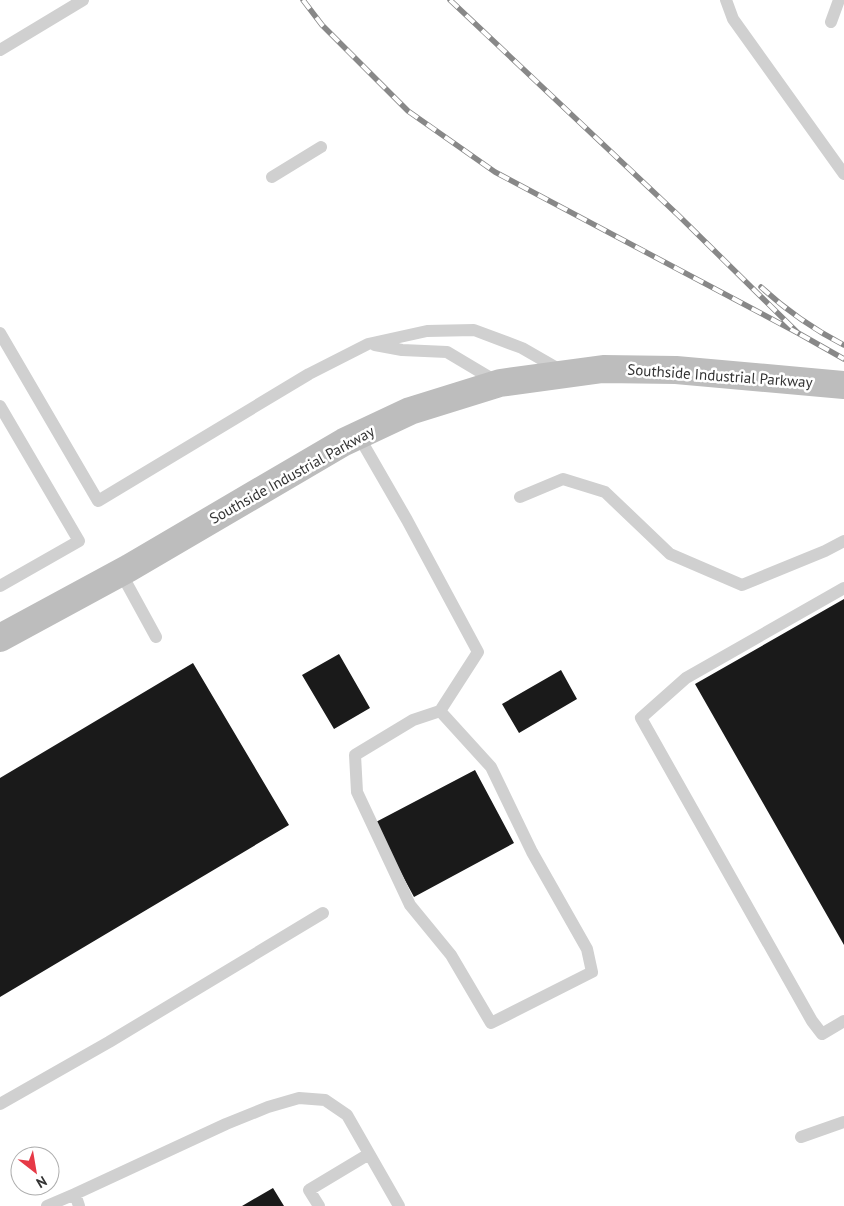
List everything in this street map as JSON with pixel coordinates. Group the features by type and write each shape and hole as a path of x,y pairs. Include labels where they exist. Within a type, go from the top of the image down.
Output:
{"street":[{"name":"Southside Industrial Parkway","path":"0,638 121,573 358,435 410,411 500,383 603,369 676,370 844,385"}],"lane":[{"path":"726,0 733,19 844,174"},
{"path":"831,22 839,0"},
{"path":"0,50 75,2"},
{"path":"272,177 321,147"},
{"path":"0,333 98,501 309,374 368,344 427,331 474,330 522,348 567,374"},
{"path":"368,344 402,350 447,352 500,383"},
{"path":"0,406 80,541 0,586"},
{"path":"358,435 407,520 478,652 440,711 413,720 355,755 357,792 410,905 451,955 491,1023 592,972 587,949 532,852 491,767 440,711"},
{"path":"520,497 563,479 605,492 670,554 742,585 825,551 844,541"},
{"path":"121,573 156,637"},
{"path":"844,588 686,678 641,718 812,1021 822,1034 844,1021"},
{"path":"0,1104 109,1042 322,913"},
{"path":"47,1206 77,1200 226,1124 268,1107 299,1098 324,1100 347,1115 399,1206"},
{"path":"801,1136 844,1122"},
{"path":"319,1206 309,1190 369,1154"}],"building":[{"path":"844,599 844,945 695,684"},
{"path":"339,654 370,708 334,729 302,675"},
{"path":"193,663 289,825 0,997 0,778"},
{"path":"561,670 577,699 519,733 502,704"},
{"path":"475,770 514,843 414,897 374,823"},
{"path":"273,1188 284,1206 242,1206"}],"railway":[{"path":"303,0 322,25 408,111 495,172 798,333"},
{"path":"450,0 678,215 798,333 844,359"},
{"path":"761,287 800,319 844,345"}]}
